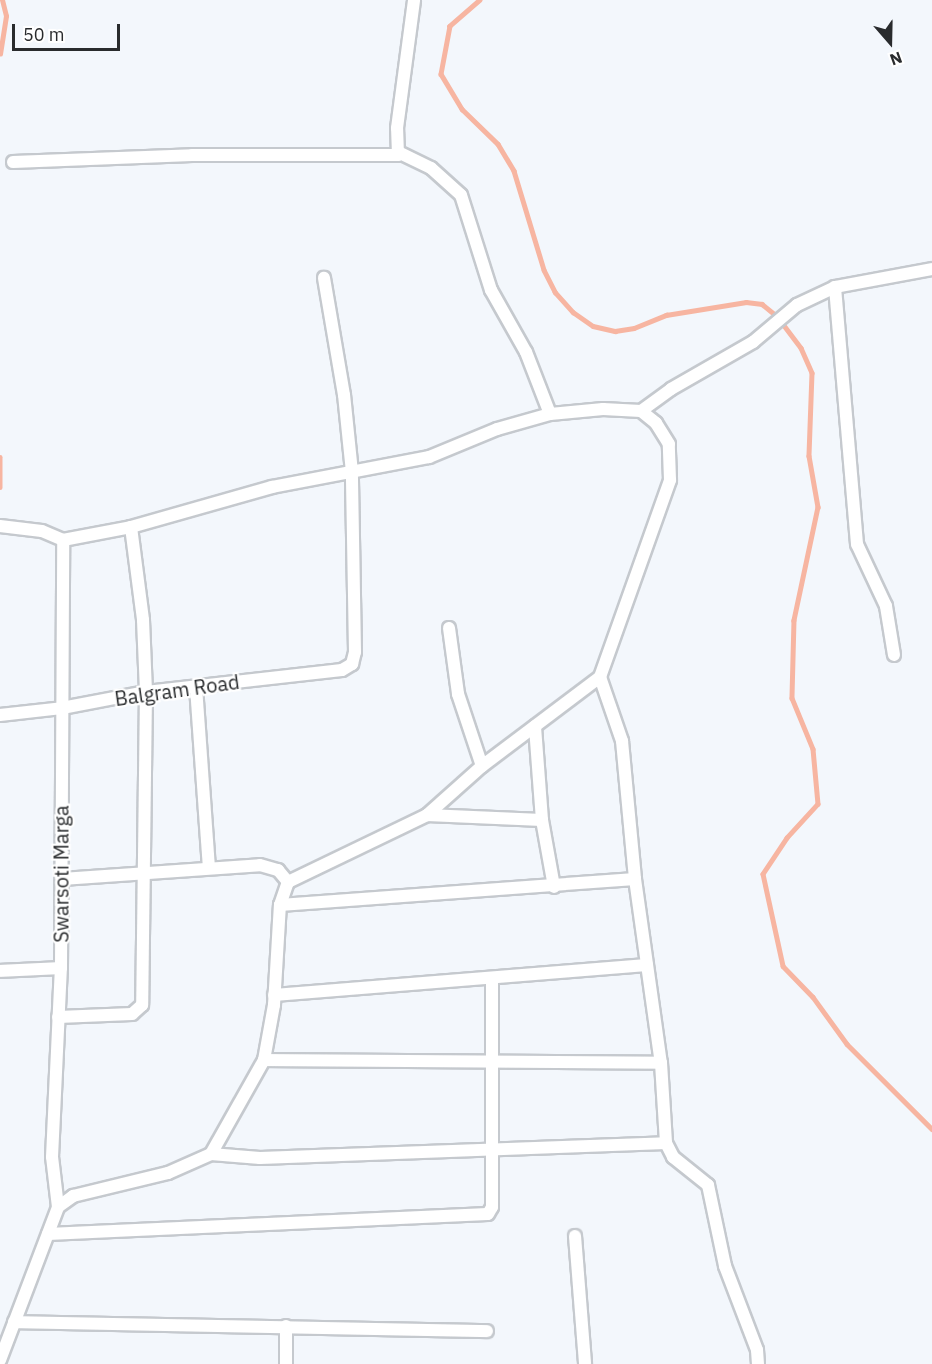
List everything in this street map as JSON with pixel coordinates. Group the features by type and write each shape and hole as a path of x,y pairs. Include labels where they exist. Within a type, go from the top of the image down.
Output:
{"street":[{"path":"398,152 414,0"},
{"path":"13,162 192,155 353,157 398,152 431,168 461,195 491,290 526,352 550,414"},
{"path":"641,411 671,389 753,342 797,305 836,287 932,269"},
{"path":"324,278 344,395 352,472"},
{"path":"836,287 857,544 886,606 894,655"},
{"path":"0,526 42,531 63,540 130,527 272,487 429,457 497,429 550,414 603,409 641,411 656,423 669,444 670,480 600,676 482,766 427,815 288,882 280,905 274,995 264,1060 212,1154"},
{"name":"Balgram Road","path":"0,715 62,708 146,692 342,670 352,664 355,652 352,472"},
{"path":"58,1017 139,1011 142,1005 146,874 146,692 143,620 130,527"},
{"name":"Swarsoti Marga","path":"58,1207 52,1157 61,968 63,540"},
{"path":"449,628 458,694 482,766"},
{"path":"600,676 622,741 635,879 661,1062 666,1143 678,1162 708,1185 724,1266 757,1350 758,1364"},
{"path":"196,687 209,867"},
{"path":"535,726 542,820 554,887"},
{"path":"427,815 542,820"},
{"path":"62,879 260,865 278,870 288,882"},
{"path":"280,905 554,887 635,879"},
{"path":"274,995 647,965"},
{"path":"0,971 61,968"},
{"path":"48,1234 488,1214 492,1207 490,1150 492,978"},
{"path":"264,1060 661,1062"},
{"path":"0,1360 58,1207 73,1196 168,1173 212,1154 260,1158 666,1143"},
{"path":"575,1236 585,1364"},
{"path":"14,1322 487,1331"},
{"path":"286,1326 286,1364"}],"waterway":[{"path":"0,54 6,16 2,0"},
{"path":"480,0 450,26 441,74 462,109 498,144 514,171 544,270 555,292 573,312 593,326 615,331 634,328 666,315 746,302 762,304 777,316 801,348 812,373 809,456 818,507 794,620 792,698 813,749 818,804 787,838 763,874 783,966 813,997 847,1044 932,1129"},
{"path":"0,457 0,487"}]}
